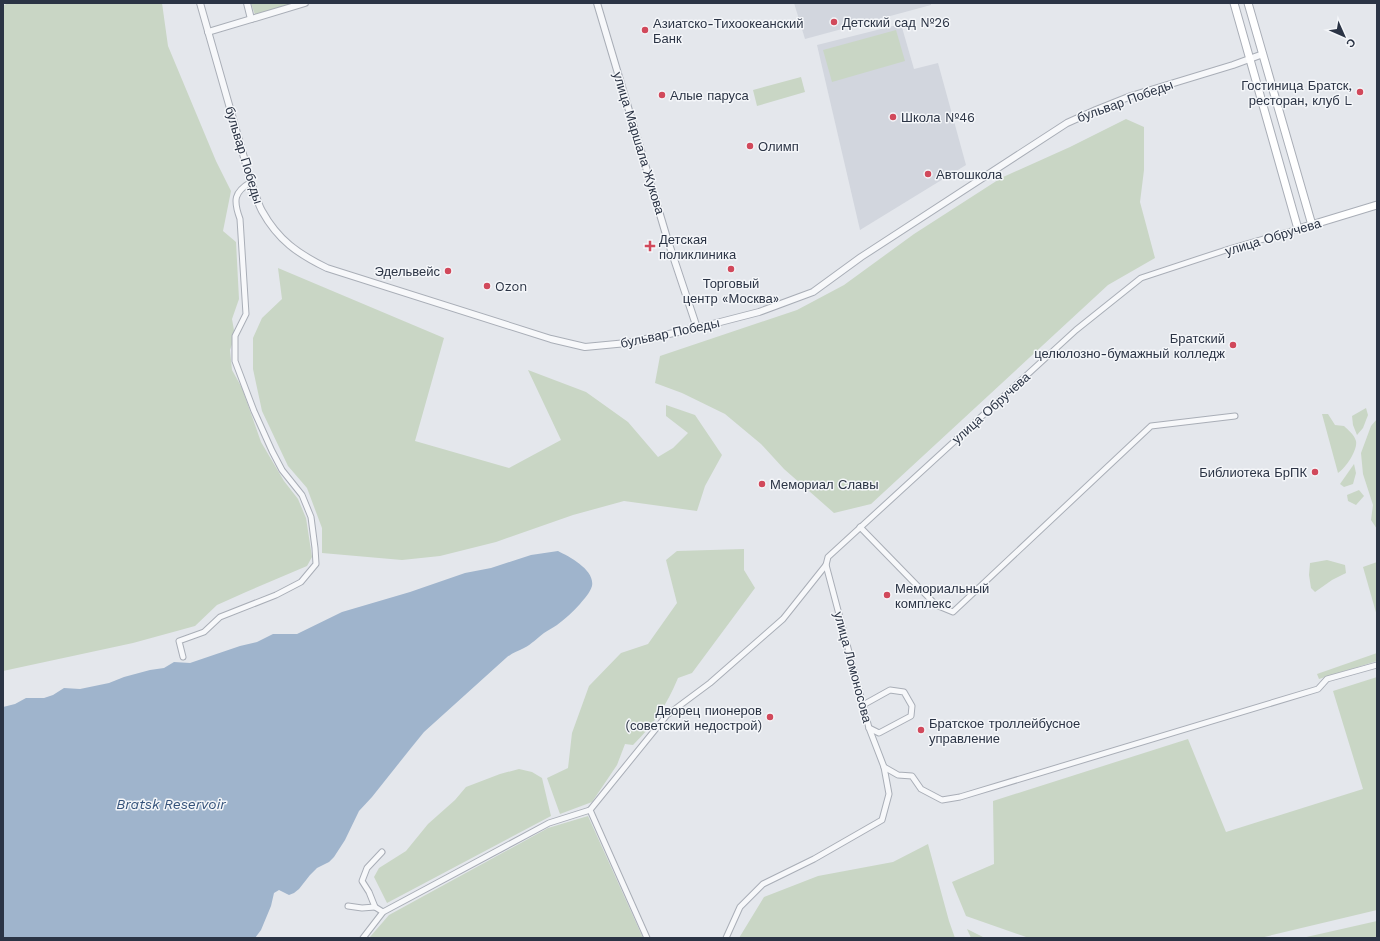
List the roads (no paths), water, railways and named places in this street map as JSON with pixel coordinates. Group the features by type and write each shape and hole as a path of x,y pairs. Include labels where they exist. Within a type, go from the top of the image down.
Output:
{"main road":[{"path":"1234,3 1298,229"},
{"path":"1248,3 1312,225"},
{"name":"улица Обручева","path":"1298,229 1377,205"}],"street":[{"name":"бульвар Победы","path":"200,3 251,182 261,210 272,228 282,239 302,255 327,268 550,339 586,347 627,343 697,328 759,312 813,292 861,257 1067,123 1131,96 1233,65 1263,54"},
{"path":"247,3 251,19"},
{"path":"208,32 305,3"},
{"name":"улица Маршала Жукова","path":"597,3 668,238 697,328"},
{"path":"183,657 180,641 204,632 220,617 276,595 301,582 316,564 316,548 311,517 302,495 282,470 272,451 254,411 235,361 234,336 246,314 240,219 236,208 237,194 241,188 251,182"},
{"name":"улица Обручева","path":"590,810 667,715 710,683 783,619 826,565 828,557 1076,330 1141,278 1298,229"},
{"path":"860,527 936,605 953,612 1151,426 1235,416"},
{"name":"улица Ломоносова","path":"726,938 740,907 763,884 814,859 882,820 889,794 884,767 869,728 826,565"},
{"path":"884,767 898,775 912,776 921,789 942,800 960,797 1318,689 1327,679 1377,665"},
{"path":"863,705 890,690 904,692 912,706 911,716 896,725 878,733 869,728"},
{"path":"364,938 383,912 549,823 590,810 647,938"},
{"path":"382,852 367,868 362,881 375,907 383,912"},
{"path":"348,906 362,908 375,907"}],"water":[{"name":"Bratsk Reservoir","path":"558,551 581,565 590,575 592,586 585,598 572,613 557,625 532,643 506,658 424,732 359,811 345,840 334,857 329,862 317,868 294,893 289,895 279,890 274,893 271,906 261,930 255,938 3,938 3,707 15,704 26,698 44,698 53,695 64,688 80,689 109,683 124,677 164,668 174,662 190,663 240,646 257,642 273,634 297,634 342,612 410,592 465,573 491,568 531,555"}],"place":[{"name":"Детский сад №26","path":"834,22"},
{"name":"Азиатско-Тихоокеанский Банк","path":"645,30"},
{"name":"Гостиница Братск, ресторан, клуб L","path":"1360,92"},
{"name":"Алые паруса","path":"662,95"},
{"name":"Школа №46","path":"893,117"},
{"name":"Олимп","path":"750,146"},
{"name":"Автошкола","path":"928,174"},
{"name":"Детская поликлиника","path":"650,246"},
{"name":"Торговый центр «Москва»","path":"731,269"},
{"name":"Эдельвейс","path":"448,271"},
{"name":"Ozon","path":"487,286"},
{"name":"Братский целюлозно-бумажный колледж","path":"1233,345"},
{"name":"Библиотека БрПК","path":"1315,472"},
{"name":"Мемориал Славы","path":"762,484"},
{"name":"Мемориальный комплекс","path":"887,595"},
{"name":"Дворец пионеров (советский недострой)","path":"770,717"},
{"name":"Братское троллейбусное управление","path":"921,730"}]}
